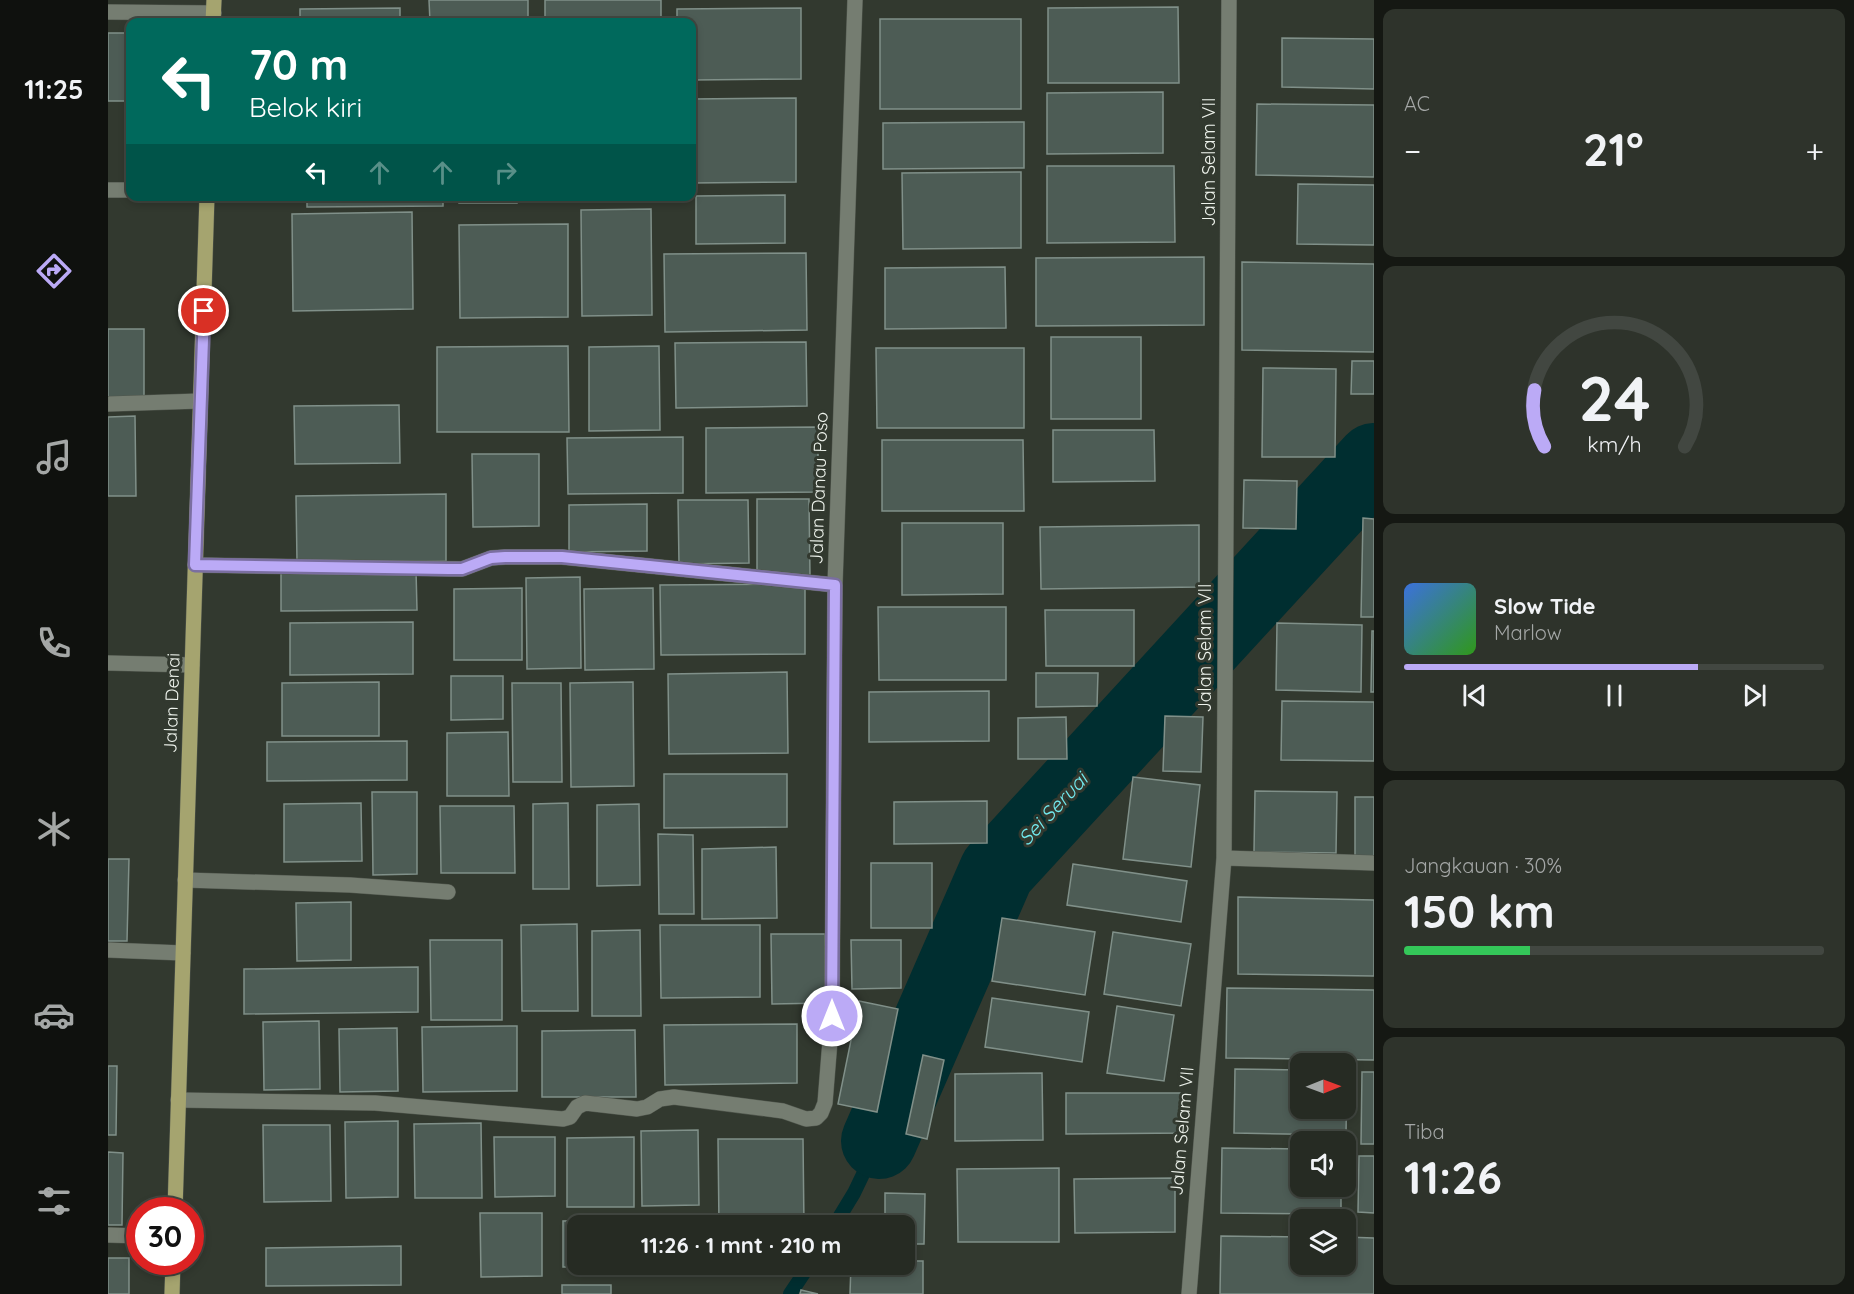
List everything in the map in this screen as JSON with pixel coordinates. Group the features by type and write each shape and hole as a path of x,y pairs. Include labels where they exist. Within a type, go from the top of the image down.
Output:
{"main road":[{"name":"Jalan Denai","path":"175,1197 207,201"},
{"path":"172,1294 173,1275"}],"street":[{"name":"Jalan Danau Poso","path":"178,1100 375,1103 563,1119 570,1117 577,1107 585,1102 637,1109 647,1107 660,1099 674,1097 783,1111 806,1119 816,1118 821,1113 825,1103 832,1016 835,585 855,0"},
{"name":"Jalan Selam VII","path":"1189,1294 1224,858 1229,0"},
{"path":"108,12 214,12"},
{"path":"108,190 126,190"},
{"path":"108,404 200,401"},
{"path":"195,565 462,569 491,558 562,557 835,585"},
{"path":"108,663 192,665"},
{"path":"1224,858 1374,862"},
{"path":"185,880 350,885 448,892"},
{"path":"108,950 183,953"},
{"path":"108,1235 126,1236"}],"building":[{"path":"429,0 528,0 528,18 430,18"},
{"path":"545,0 661,0 661,18 545,18"},
{"path":"1178,7 1179,83 1048,83 1048,8"},
{"path":"400,8 400,18 300,18 300,9"},
{"path":"801,8 801,79 696,80 696,18 677,18 677,9"},
{"path":"880,19 1021,19 1021,109 880,109"},
{"path":"108,33 126,33 126,101 108,101"},
{"path":"1282,38 1374,39 1374,89 1282,87"},
{"path":"1163,92 1163,153 1047,154 1047,93"},
{"path":"796,98 796,182 696,183 696,99"},
{"path":"1257,104 1374,105 1374,177 1256,175"},
{"path":"1024,122 1024,168 883,169 883,123"},
{"path":"1047,166 1174,166 1175,242 1047,243"},
{"path":"1021,172 1021,248 903,249 902,173"},
{"path":"1298,184 1374,185 1374,245 1297,244"},
{"path":"785,195 785,243 696,244 696,196"},
{"path":"307,201 443,201 443,206 307,207"},
{"path":"459,201 517,201 517,203 459,203"},
{"path":"651,209 652,315 582,316 581,210"},
{"path":"412,212 413,309 293,311 292,214"},
{"path":"568,224 568,317 460,318 459,225"},
{"path":"806,253 807,330 665,332 664,254"},
{"path":"1204,257 1204,325 1036,326 1036,258"},
{"path":"1242,262 1374,264 1374,352 1242,350"},
{"path":"1005,267 1006,328 885,329 885,268"},
{"path":"108,329 144,329 144,398 108,398"},
{"path":"1051,337 1141,337 1141,419 1051,419"},
{"path":"806,342 807,406 676,408 675,343"},
{"path":"568,346 569,432 437,432 437,347"},
{"path":"659,346 660,430 589,431 589,347"},
{"path":"876,348 1024,348 1024,428 877,428"},
{"path":"1352,361 1374,361 1374,394 1351,394"},
{"path":"1263,368 1336,369 1335,457 1262,457"},
{"path":"399,405 400,463 295,464 294,406"},
{"path":"135,416 136,496 108,496 108,417"},
{"path":"818,427 818,492 706,493 706,428"},
{"path":"1053,430 1154,430 1155,481 1053,482"},
{"path":"683,437 683,493 568,494 567,438"},
{"path":"882,440 1023,440 1024,511 882,511"},
{"path":"472,454 539,454 539,526 473,527"},
{"path":"1244,480 1297,481 1296,529 1243,528"},
{"path":"446,494 446,561 297,562 296,496"},
{"path":"757,499 809,499 810,576 757,576"},
{"path":"678,500 748,500 749,563 679,564"},
{"path":"647,504 647,551 569,552 569,505"},
{"path":"1363,518 1374,519 1374,617 1361,617"},
{"path":"902,523 1003,523 1003,594 902,595"},
{"path":"1199,525 1199,587 1041,589 1040,527"},
{"path":"416,570 417,610 281,611 281,571"},
{"path":"580,577 581,668 527,669 526,578"},
{"path":"805,584 805,654 661,655 660,585"},
{"path":"522,588 522,660 454,660 454,589"},
{"path":"653,588 654,669 585,670 584,589"},
{"path":"878,607 1006,607 1006,680 879,680"},
{"path":"1045,610 1134,610 1134,666 1046,666"},
{"path":"413,622 413,674 290,675 290,623"},
{"path":"1277,623 1362,625 1361,692 1276,690"},
{"path":"1372,631 1374,631 1374,692 1371,692"},
{"path":"787,672 788,753 669,754 668,674"},
{"path":"1036,673 1098,673 1097,706 1036,707"},
{"path":"451,676 503,676 503,719 451,720"},
{"path":"379,682 379,736 282,736 282,683"},
{"path":"633,682 634,786 571,787 570,683"},
{"path":"512,683 561,683 562,782 513,782"},
{"path":"989,691 989,741 869,742 869,692"},
{"path":"1282,701 1374,702 1374,761 1281,760"},
{"path":"1165,716 1203,717 1201,772 1163,771"},
{"path":"1066,717 1067,759 1018,759 1018,718"},
{"path":"508,732 509,796 447,796 447,733"},
{"path":"407,741 407,780 267,781 267,742"},
{"path":"664,774 787,774 787,827 664,828"},
{"path":"1133,777 1200,785 1191,867 1123,859"},
{"path":"1255,791 1337,792 1336,853 1254,852"},
{"path":"372,792 417,792 417,874 373,875"},
{"path":"1355,797 1374,797 1374,857 1355,857"},
{"path":"987,801 987,843 894,844 894,802"},
{"path":"361,803 362,861 284,862 284,804"},
{"path":"568,803 569,889 533,889 533,804"},
{"path":"639,804 640,885 597,886 597,805"},
{"path":"440,806 514,806 515,873 441,873"},
{"path":"658,834 693,835 694,914 659,914"},
{"path":"776,847 777,918 702,919 702,849"},
{"path":"108,859 129,859 127,941 108,941"},
{"path":"871,863 932,863 932,928 871,928"},
{"path":"1073,864 1187,881 1181,922 1067,905"},
{"path":"1238,897 1374,900 1374,976 1238,974"},
{"path":"351,902 351,960 297,961 296,903"},
{"path":"1002,918 1095,932 1085,995 992,981"},
{"path":"577,924 578,1011 522,1011 521,925"},
{"path":"660,925 760,925 760,997 661,998"},
{"path":"640,930 641,1016 592,1016 592,931"},
{"path":"1113,932 1191,944 1181,1006 1104,994"},
{"path":"771,934 825,934 825,1003 772,1004"},
{"path":"430,940 502,940 502,1020 431,1020"},
{"path":"851,940 901,940 901,988 852,989"},
{"path":"418,967 418,1012 244,1014 244,969"},
{"path":"1227,988 1374,990 1374,1060 1356,1060 1356,1053 1290,1053 1290,1059 1226,1058"},
{"path":"992,998 1089,1012 1082,1062 985,1047"},
{"path":"859,1001 898,1009 877,1112 838,1104"},
{"path":"1117,1006 1174,1015 1164,1081 1107,1073"},
{"path":"319,1021 320,1089 264,1090 263,1022"},
{"path":"797,1024 797,1083 665,1085 664,1025"},
{"path":"517,1026 517,1091 423,1092 422,1027"},
{"path":"397,1028 398,1091 340,1092 339,1029"},
{"path":"635,1030 636,1097 542,1097 542,1031"},
{"path":"923,1055 944,1060 927,1139 906,1134"},
{"path":"108,1066 117,1066 116,1135 108,1135"},
{"path":"1235,1069 1290,1070 1290,1119 1346,1119 1346,1131 1290,1131 1290,1134 1234,1133"},
{"path":"1362,1072 1374,1072 1374,1144 1361,1144"},
{"path":"1042,1073 1043,1140 955,1141 955,1074"},
{"path":"1066,1093 1187,1093 1187,1133 1066,1134"},
{"path":"398,1121 398,1197 346,1198 345,1122"},
{"path":"481,1123 482,1198 415,1198 414,1124"},
{"path":"263,1125 330,1125 331,1201 264,1202"},
{"path":"698,1130 699,1205 642,1206 641,1131"},
{"path":"494,1137 555,1137 555,1196 495,1197"},
{"path":"634,1137 634,1207 567,1207 567,1138"},
{"path":"718,1139 803,1139 804,1215 719,1215"},
{"path":"1222,1148 1290,1149 1290,1197 1341,1197 1341,1209 1290,1209 1290,1214 1221,1213"},
{"path":"108,1152 123,1153 122,1225 108,1225"},
{"path":"1359,1156 1374,1156 1374,1213 1358,1212"},
{"path":"1059,1168 1059,1242 958,1242 957,1169"},
{"path":"1175,1178 1175,1232 1075,1233 1074,1179"},
{"path":"885,1193 925,1194 924,1244 915,1244 915,1215 885,1215"},
{"path":"480,1213 542,1213 542,1276 481,1277"},
{"path":"563,1221 567,1221 567,1267 563,1267"},
{"path":"1221,1236 1290,1237 1290,1275 1356,1275 1356,1237 1374,1238 1374,1294 1220,1294"},
{"path":"401,1246 401,1285 266,1286 266,1248"},
{"path":"108,1258 126,1258 129,1294 108,1294"},
{"path":"915,1261 923,1261 923,1294 850,1294 851,1275 915,1275"},
{"path":"562,1285 611,1285 611,1294 562,1294"},
{"path":"801,1290 818,1294 800,1294"}],"waterway":[{"name":"Sei Seruai","path":"879,1141 997,871 1374,461"},
{"name":"Sei Seruai","path":"841,1215 879,1141"},
{"name":"Sei Seruai","path":"790,1294 803,1275"}],"route":[{"path":"204,311 195,565 462,569 491,558 562,557 835,585 832,1016"}]}
